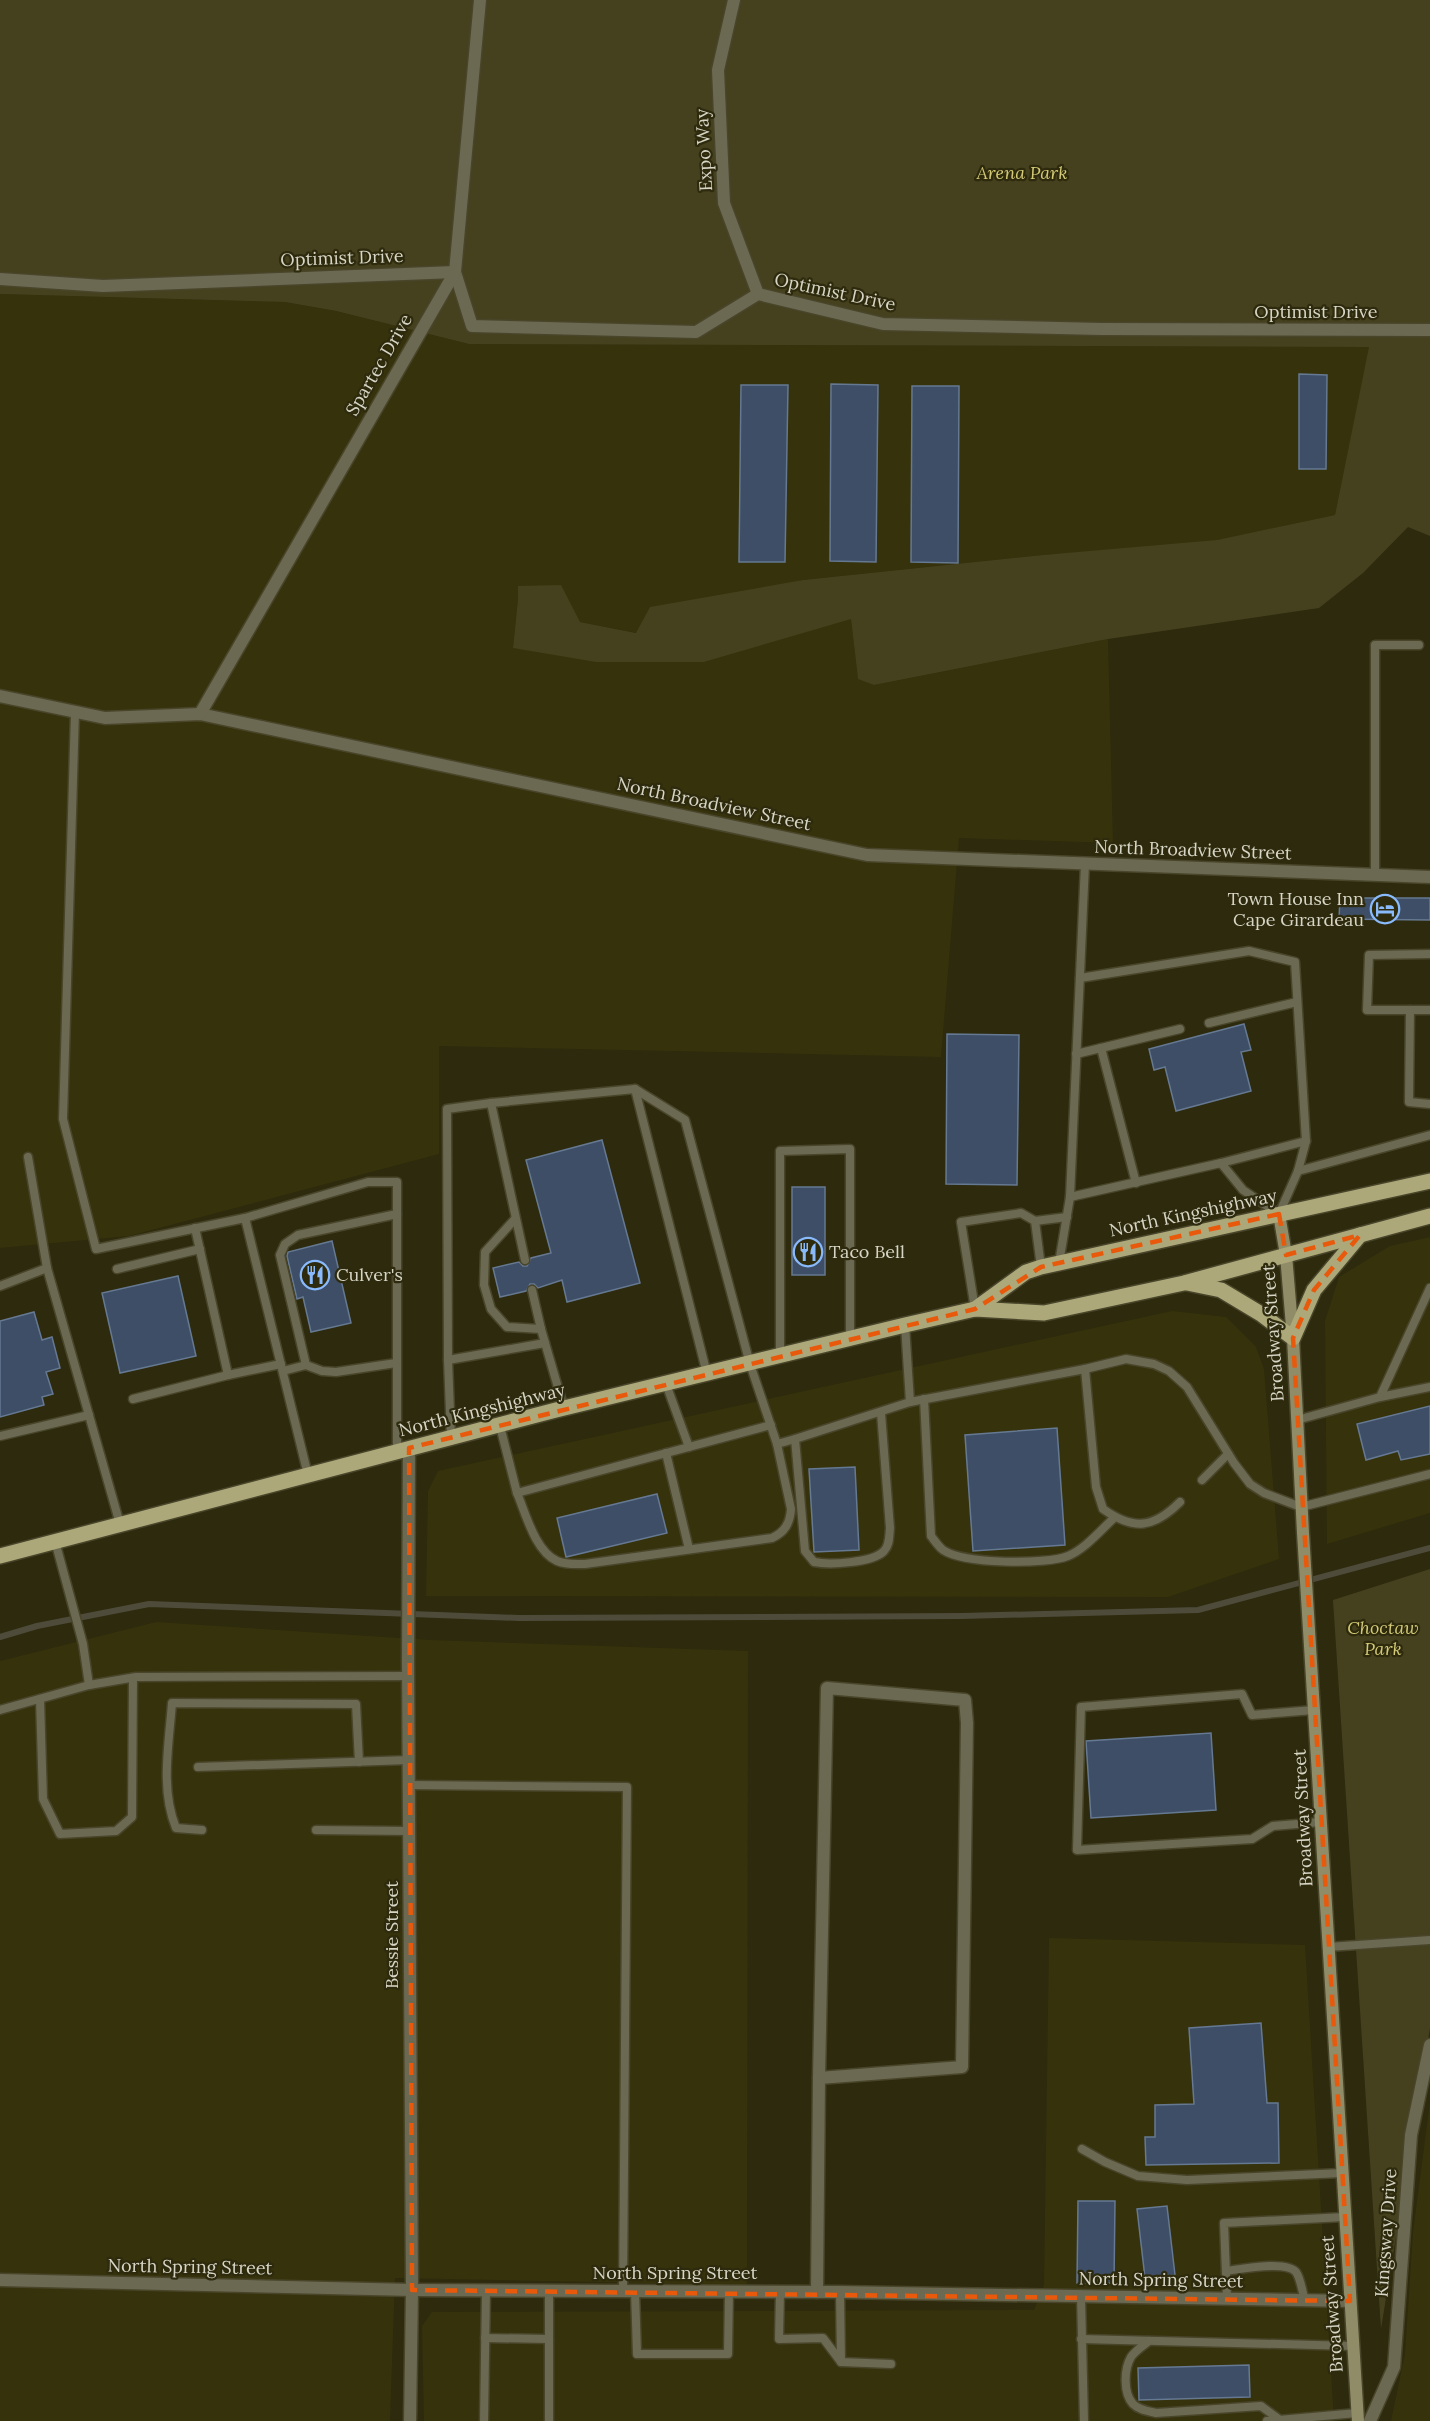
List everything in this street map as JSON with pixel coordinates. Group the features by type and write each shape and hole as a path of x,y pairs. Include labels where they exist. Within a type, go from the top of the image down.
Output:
{"main road":[{"name":"North Kingshighway","path":"975,1309 1026,1272 1041,1267 1430,1181"},
{"name":"Broadway Street","path":"1280,1214 1293,1338 1358,2417"},
{"name":"North Kingshighway","path":"0,1555 564,1408 905,1325 975,1309 1044,1313 1184,1282 1430,1216"},
{"path":"1184,1282 1221,1290 1261,1314 1293,1338 1314,1290 1360,1235"}],"street":[{"name":"Spartec Drive","path":"200,714 454,272 480,0"},
{"name":"Expo Way","path":"734,0 718,70 724,203 758,294"},
{"name":"Optimist Drive","path":"0,279 103,286 454,272 472,326 696,332 758,294 883,324 1101,329 1430,330"},
{"name":"North Broadview Street","path":"0,696 105,718 200,714 867,855 1430,877"},
{"name":"Bessie Street","path":"403,1450 410,1582 408,1661 412,2290 410,2421"},
{"path":"817,2292 819,2078 827,1688 965,1700 967,1723 962,2067 819,2078"},
{"name":"Kingsway Drive","path":"1370,2421 1394,2367 1411,2135 1430,2045"},
{"name":"North Spring Street","path":"0,2280 412,2290 840,2292 1350,2301"}],"lane":[{"path":"1375,875 1375,645 1419,645"},
{"path":"75,712 63,1119 96,1249 245,1218 368,1182 397,1182 396,1362 403,1450"},
{"path":"1059,1263 1070,1197 1085,864"},
{"path":"1080,978 1249,951 1295,962 1306,1141 1298,1171 1280,1214 1243,1190 1221,1163"},
{"path":"1430,954 1369,955 1367,1010 1430,1010"},
{"path":"1209,1023 1297,1002"},
{"path":"1410,1010 1409,1102 1430,1104"},
{"path":"1076,1054 1180,1029"},
{"path":"1101,1048 1136,1183"},
{"path":"635,1089 707,1374"},
{"path":"452,1438 448,1360 447,1109 635,1089 685,1120 750,1364 777,1444 791,1509 790,1520 780,1534 772,1538 585,1564 568,1564 557,1561 541,1545 517,1493 500,1426"},
{"path":"491,1103 525,1260"},
{"path":"1298,1171 1430,1135"},
{"path":"1070,1197 1306,1141"},
{"path":"780,1356 780,1151 850,1149 850,1339"},
{"path":"28,1157 47,1268 120,1524"},
{"path":"306,1365 280,1255 285,1244 298,1236 397,1214"},
{"path":"975,1309 961,1222 1021,1214 1035,1221 1066,1217"},
{"path":"245,1218 308,1475"},
{"path":"515,1220 485,1252 484,1285 491,1309 507,1328 541,1329"},
{"path":"1035,1221 1041,1267"},
{"path":"195,1228 228,1375"},
{"path":"117,1269 200,1249"},
{"path":"0,1286 47,1268"},
{"path":"1380,1397 1430,1288"},
{"path":"532,1290 564,1408"},
{"path":"905,1325 910,1402"},
{"path":"448,1360 545,1343"},
{"path":"777,1444 910,1402 1085,1369 1126,1359 1154,1364 1169,1371 1187,1387 1228,1454 1250,1484 1264,1493 1302,1507 1430,1474"},
{"path":"133,1399 228,1375 282,1367 306,1365 322,1371 336,1372 396,1362"},
{"path":"1085,1369 1096,1487 1103,1509 1125,1522 1151,1523 1165,1517 1180,1502"},
{"path":"666,1384 689,1447"},
{"path":"1297,1420 1380,1397 1430,1387"},
{"path":"924,1399 932,1536 945,1551 961,1556 1018,1563 1046,1561 1077,1551 1114,1517"},
{"path":"795,1439 805,1551 809,1559 820,1563 864,1561 883,1552 888,1544 890,1528 881,1413"},
{"path":"0,1436 89,1415"},
{"path":"517,1493 771,1425"},
{"path":"666,1453 689,1550"},
{"path":"1202,1480 1228,1454"},
{"path":"55,1541 83,1644 89,1684"},
{"path":"0,1710 89,1684 133,1678 408,1676"},
{"path":"40,1699 43,1799 60,1834 116,1831 132,1817 133,1678"},
{"path":"1314,1710 1252,1715 1242,1694 1081,1707 1077,1850 1252,1839 1273,1826 1321,1822"},
{"path":"202,1830 176,1828 169,1810 167,1769 172,1703 356,1704 359,1762"},
{"path":"198,1767 409,1760"},
{"path":"409,1785 627,1787 629,2291 637,2354 728,2354 729,2291"},
{"path":"316,1830 409,1831"},
{"path":"1328,1947 1430,1940"},
{"path":"1082,2149 1138,2176 1187,2180 1342,2173"},
{"path":"1227,2299 1224,2223 1345,2217"},
{"path":"1226,2271 1278,2265 1292,2269 1297,2273 1305,2300"},
{"path":"484,2421 486,2290"},
{"path":"549,2291 549,2421"},
{"path":"780,2292 779,2339 823,2338 841,2362"},
{"path":"840,2292 841,2362"},
{"path":"1080,2297 1084,2421"},
{"path":"485,2338 549,2339"},
{"path":"1081,2339 1353,2346"},
{"path":"1149,2341 1131,2356 1126,2369 1126,2388 1132,2403 1143,2410 1156,2413 1262,2406 1280,2420"},
{"path":"841,2362 891,2364"},
{"path":"1267,2421 1358,2417"}],"highlighted area":[{"path":"1279,1214 1286,1255 1360,1235 1314,1290 1293,1338 1350,2301 412,2290 409,1448 975,1309 1041,1267"}],"shaded area":[{"path":"0,294 285,302 336,311 469,344 1370,347 1335,515 1205,543 1043,555 803,580 637,633 580,622 518,586 513,648 704,662 851,618 858,678 874,685 1108,639 1113,843 959,838 941,1057 439,1046 439,1154 129,1236 0,1248"},
{"path":"1430,1237 1430,1513 1327,1544 1325,1321 1339,1277 1390,1246"},
{"path":"1172,1311 1226,1317 1256,1347 1264,1369 1279,1559 1168,1597 426,1596 428,1491 438,1471"},
{"path":"156,1622 430,1640 748,1651 747,2285 395,2278 390,2421 0,2421 0,1661"},
{"path":"1049,1938 1305,1945 1334,2421 424,2421 422,2326 432,2312 1034,2310 1044,2285"},
{"path":"1430,2102 1430,2421 1391,2421 1405,2354 1413,2232"}],"green space":[{"name":"Arena Park","path":"0,0 1430,0 1430,536 1408,527 1363,573 1319,608 1108,639 874,685 858,679 851,619 704,662 596,662 513,648 518,586 561,585 580,622 636,633 650,607 803,580 1043,555 1217,540 1335,515 1369,347 469,344 336,311 285,302 0,294"},
{"name":"Choctaw Park","path":"1430,1569 1430,2028 1381,2329 1333,1600"}],"building":[{"path":"1299,374 1327,375 1326,469 1299,469"},
{"path":"831,384 878,385 876,562 830,561"},
{"path":"741,385 788,385 785,562 739,562"},
{"path":"912,386 959,386 958,563 911,562"},
{"name":"Town House Inn Cape Girardeau","path":"1340,898 1430,898 1430,920 1339,919"},
{"path":"1244,1024 1251,1050 1241,1052 1251,1091 1176,1111 1165,1067 1154,1070 1149,1049"},
{"path":"947,1034 1019,1035 1017,1185 946,1184"},
{"path":"602,1140 640,1283 567,1302 562,1280 538,1288 530,1284 526,1291 500,1297 493,1268 519,1262 527,1266 531,1258 551,1253 526,1160"},
{"name":"Taco Bell","path":"792,1187 825,1187 825,1275 792,1275"},
{"name":"Culver's","path":"332,1241 351,1323 311,1332 303,1297 297,1299 287,1256 288,1252"},
{"path":"178,1276 196,1356 120,1373 102,1293"},
{"path":"34,1312 42,1340 52,1337 60,1368 46,1372 53,1394 42,1397 44,1405 0,1417 0,1321"},
{"path":"1430,1406 1430,1454 1401,1460 1398,1451 1366,1460 1357,1424"},
{"path":"1057,1428 1065,1545 973,1551 965,1435"},
{"path":"855,1467 859,1550 814,1552 809,1469"},
{"path":"657,1494 667,1533 566,1557 557,1518"},
{"path":"1211,1733 1216,1810 1091,1818 1086,1741"},
{"path":"1261,2023 1267,2103 1278,2103 1279,2163 1146,2165 1145,2137 1155,2137 1155,2105 1194,2104 1189,2028"},
{"path":"1078,2201 1115,2201 1114,2283 1077,2283"},
{"path":"1167,2206 1175,2275 1145,2278 1137,2209"},
{"path":"1249,2365 1250,2397 1139,2400 1138,2368"}],"waterway":[{"path":"0,1637 37,1626 149,1604 519,1618 962,1616 1198,1610 1430,1548"}],"place":[{"name":"Town House Inn Cape Girardeau","path":"1385,909"},
{"name":"Taco Bell","path":"808,1252"},
{"name":"Culver's","path":"315,1275"}]}
